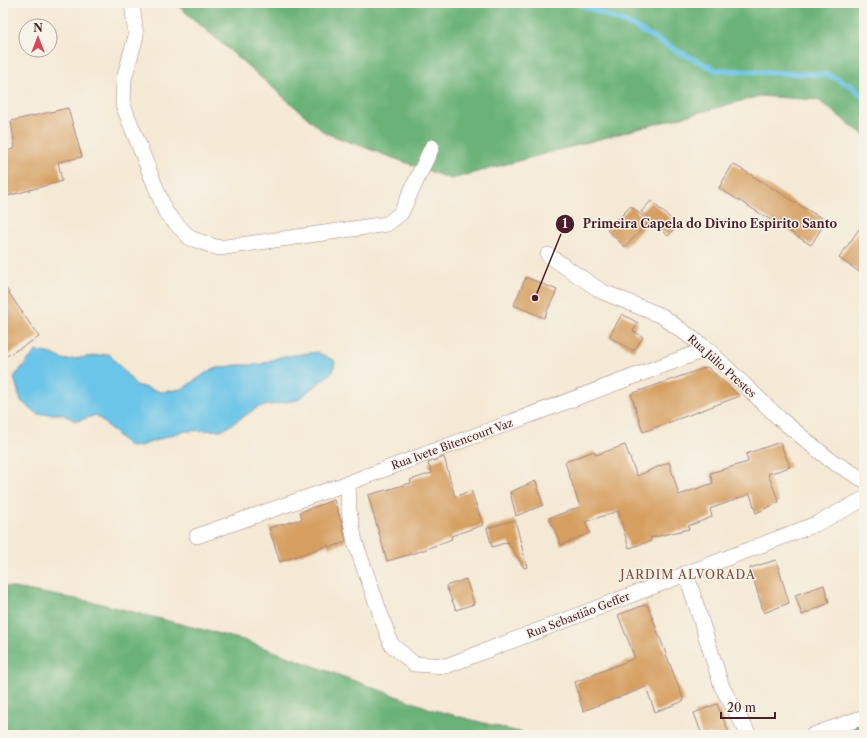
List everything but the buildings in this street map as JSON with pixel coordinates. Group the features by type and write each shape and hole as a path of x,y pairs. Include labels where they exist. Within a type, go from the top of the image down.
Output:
{"street":[{"path":"132,3 136,36 124,79 123,104 166,213 190,238 219,248 387,224 401,213 432,147"},
{"name":"Rua Júlio Prestes","path":"548,255 601,291 662,316 707,349 779,418 830,460 864,480"},
{"name":"Rua Ivete Bitencourt Vaz","path":"197,536 348,483 707,349"},
{"name":"Rua Sebastião Geffer","path":"348,483 349,511 355,542 391,644 414,664 446,666 816,524 864,499"},
{"path":"686,573 722,687 749,735"},
{"path":"813,735 864,717"}],"green space":[{"path":"175,3 864,3 864,135 818,100 760,96 451,179 325,133"},
{"path":"3,586 98,603 243,640 434,710 530,735 3,735"},
{"path":"864,719 864,735 803,735"}],"water":[{"path":"36,351 52,354 65,360 109,354 136,385 161,392 182,389 212,369 238,365 259,365 280,357 317,352 335,361 333,372 297,400 258,407 223,430 183,431 140,446 130,447 96,415 77,421 61,414 37,414 21,401 14,377"}],"waterway":[{"path":"577,3 633,26 679,52 716,70 828,75 850,85 864,97"}],"place":[{"name":"Primeira Capela do Divino Espirito Santo","path":"535,298"}],"district":[{"name":"JARDIM ALVORADA","path":"688,575"}]}
